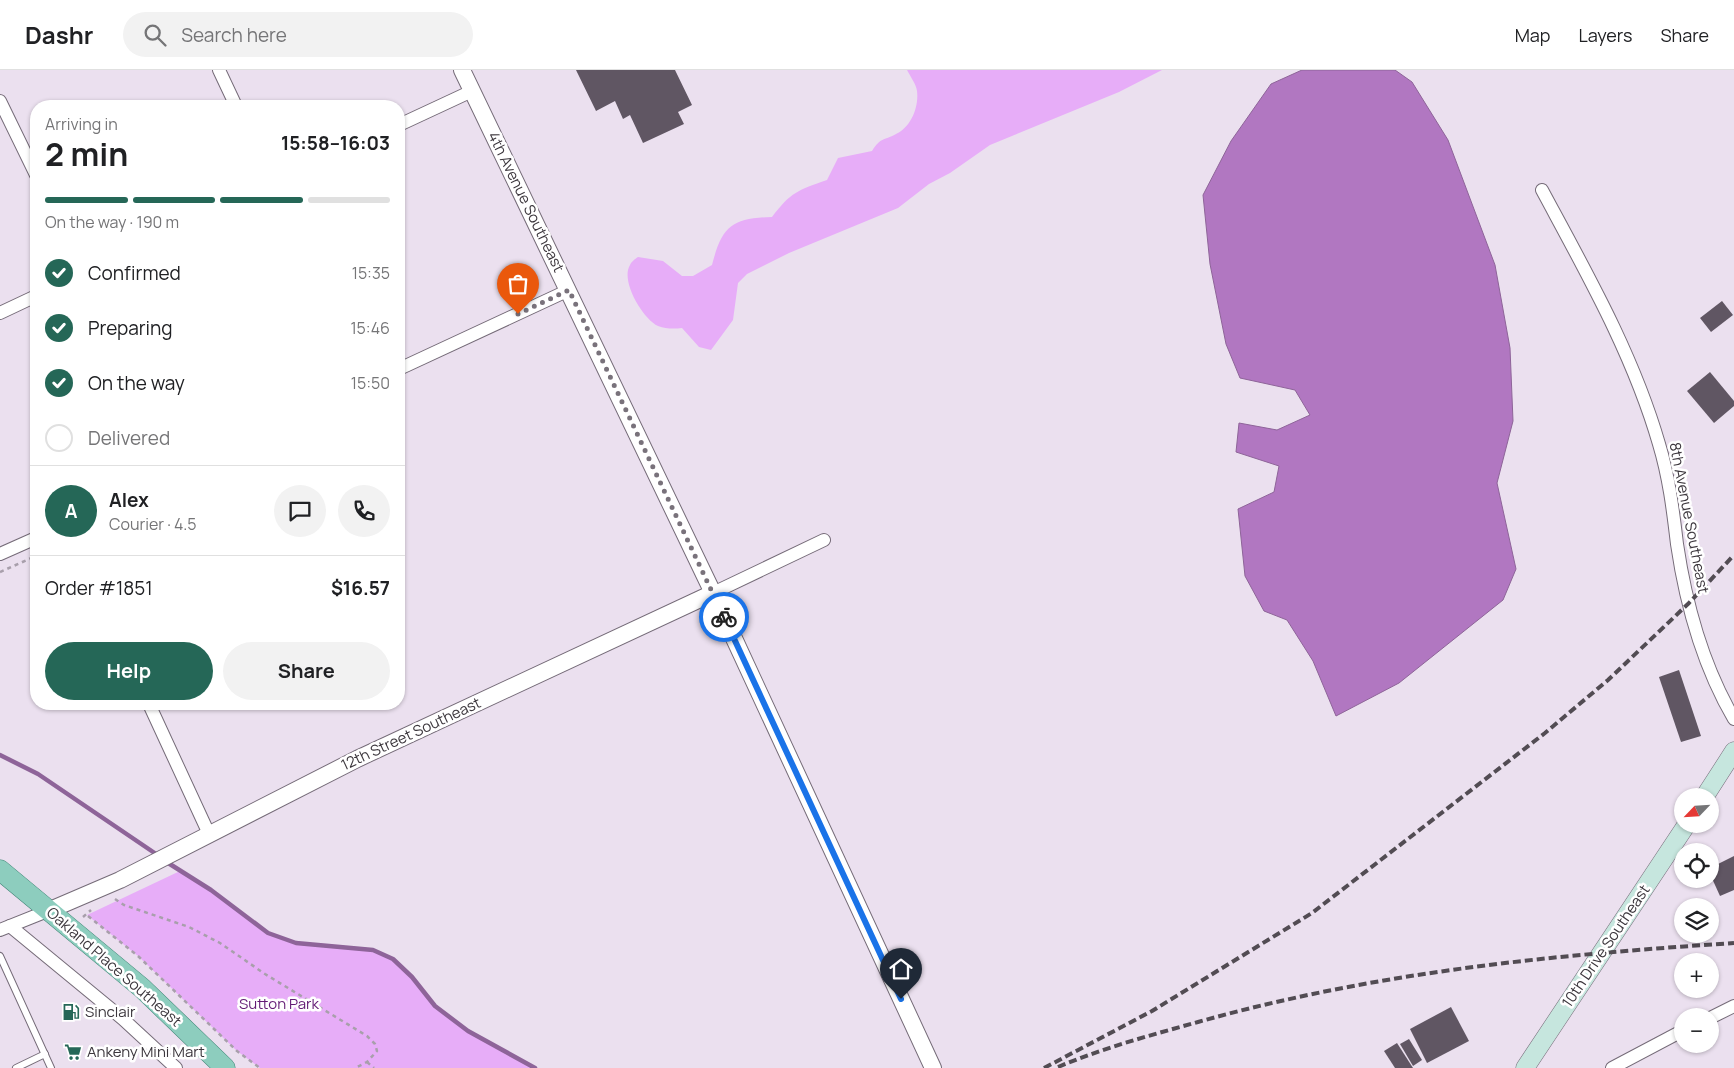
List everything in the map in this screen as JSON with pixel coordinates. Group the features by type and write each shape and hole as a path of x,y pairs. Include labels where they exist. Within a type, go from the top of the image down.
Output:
{"main road":[{"path":"1710,788 1734,751"},
{"name":"10th Drive Southeast","path":"1525,1068 1681,833"},
{"name":"Oakland Place Southeast","path":"0,870 50,910 168,1011 225,1068"}],"street":[{"path":"219,70 233,100"},
{"name":"4th Avenue Southeast","path":"462,70 713,593 933,1068"},
{"path":"405,122 472,91"},
{"path":"0,101 30,163"},
{"name":"8th Avenue Southeast","path":"1542,190 1598,292 1647,404 1666,473 1682,571 1696,632 1712,675 1734,719"},
{"path":"405,367 569,290"},
{"path":"0,313 30,299"},
{"name":"12th Street Southeast","path":"5,928 120,880 357,759 824,540"},
{"path":"0,554 30,541"},
{"path":"152,710 209,834"},
{"path":"5,928 123,1019 176,1068"},
{"path":"1719,1014 1734,1006"},
{"path":"1612,1068 1674,1035"}],"lane":[{"path":"0,956 51,1068"},
{"path":"16,1068 45,1054"}],"path":[{"path":"0,572 30,559"},
{"path":"113,899 124,905 189,927 220,943 265,974 367,1036 375,1044 377,1051 367,1062 355,1068"},
{"path":"73,900 87,916 138,956 237,1051 260,1068"},
{"path":"66,924 87,916"},
{"path":"367,1062 374,1068"}],"green space":[{"path":"907,70 1162,70 1119,92 990,145 950,173 929,184 898,208 789,253 747,274 738,283 733,320 711,350 699,347 682,328 658,326 646,316 635,299 628,280 628,272 633,261 638,257 663,261 682,276 693,276 712,265 720,241 725,233 738,222 747,219 772,217 790,197 809,186 827,180 838,158 872,151 880,141 906,127 913,116 917,103 917,91"},
{"name":"Sutton Park","path":"180,871 211,890 268,933 296,943 373,950 393,959 412,977 435,1006 468,1031 535,1068 260,1068 237,1051 138,956 87,915"}],"shaded area":[{"path":"1302,70 1395,70 1412,82 1448,140 1495,265 1510,348 1513,421 1497,483 1516,569 1503,600 1399,683 1336,716 1313,661 1287,620 1264,611 1245,576 1238,509 1274,492 1279,466 1236,452 1239,423 1277,430 1310,415 1295,390 1240,378 1226,344 1210,264 1203,195 1231,141 1271,84"}],"building":[{"path":"576,70 675,70 692,105 678,112 684,124 643,143 630,115 623,119 615,101 596,111"},
{"path":"1722,301 1733,315 1711,332 1700,318"},
{"path":"1710,372 1734,401 1734,406 1714,423 1687,391"},
{"path":"1679,670 1701,736 1681,742 1659,677"},
{"path":"1734,856 1734,890 1720,896 1716,888 1719,888 1719,864"},
{"path":"1451,1007 1469,1041 1427,1063 1410,1029"},
{"path":"1409,1039 1422,1060 1413,1066 1400,1044"},
{"path":"1397,1043 1413,1068 1395,1068 1384,1051"}],"waterway":[{"path":"0,755 38,774 159,856"},
{"path":"165,861 211,890 268,933 296,943 373,950 393,959 412,977 435,1006 468,1031 535,1068"}],"railway":[{"path":"1044,1068 1152,1011 1312,913 1545,733 1608,680 1689,603 1734,555"},
{"path":"1058,1067 1110,1048 1198,1022 1331,990 1464,968 1531,960 1734,943"}],"way so far":[{"path":"518,314 569,290 724,617"}],"place":[{"name":"Sinclair","path":"71,1012"},
{"name":"Ankeny Mini Mart","path":"73,1052"}],"route":[{"path":"724,617 901,999"}]}
